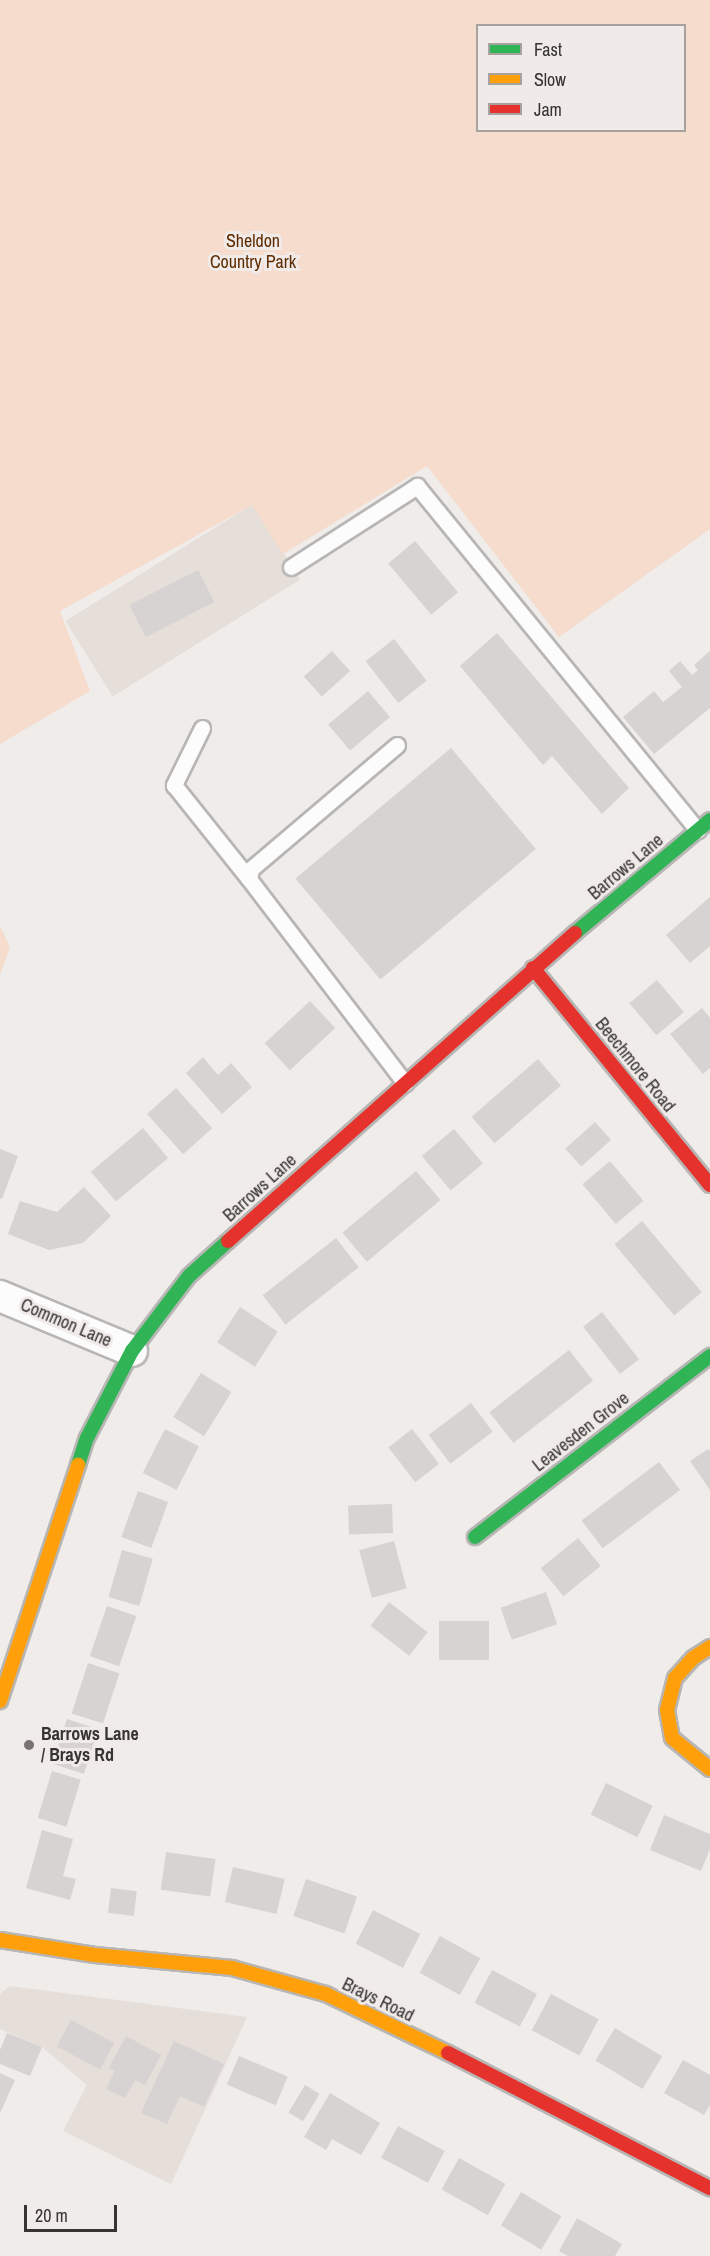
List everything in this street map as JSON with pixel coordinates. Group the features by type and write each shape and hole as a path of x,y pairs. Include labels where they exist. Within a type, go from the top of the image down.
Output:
{"street":[{"name":"Barrows Lane","path":"0,1701 87,1438 132,1351 189,1276 532,968 710,820"},
{"name":"Beechmore Road","path":"532,968 710,1185"},
{"name":"Common Lane","path":"0,1296 132,1351"},
{"name":"Leavesden Grove","path":"475,1537 710,1356"},
{"path":"710,1647 693,1658 675,1678 667,1710 672,1738 710,1769"},
{"name":"Brays Road","path":"0,1940 124,1959 232,1968 326,1994 513,2085 710,2187"}],"lane":[{"path":"291,567 417,486 698,830"},
{"path":"202,728 174,785 405,1083"},
{"path":"249,879 251,869 397,745"}],"shaded area":[{"path":"253,504 300,579 113,697 66,621"},
{"path":"10,1986 247,2017 171,2184 63,2131 87,2085 42,2047 0,2029 0,1994"}],"green space":[{"name":"Sheldon Country Park","path":"0,0 710,0 710,529 559,637 427,466 283,554 252,505 60,611 90,691 0,744"},
{"path":"0,926 10,947 0,975"}],"building":[{"path":"415,541 458,592 431,615 388,563"},
{"path":"198,570 214,602 146,637 129,605"},
{"path":"497,633 629,788 602,814 552,756 543,765 460,666"},
{"path":"394,639 427,681 398,703 366,661"},
{"path":"332,651 350,671 322,696 304,676"},
{"path":"710,651 710,708 654,754 623,717 654,691 663,702 682,687 669,671 680,661 692,675 698,670 694,665"},
{"path":"368,691 390,717 350,750 328,724"},
{"path":"451,748 536,849 380,980 295,878"},
{"path":"710,897 710,946 690,963 666,935"},
{"path":"657,980 684,1012 656,1035 629,1003"},
{"path":"310,1001 335,1028 290,1070 265,1043"},
{"path":"702,1008 710,1018 710,1068 703,1074 670,1034"},
{"path":"203,1057 218,1075 231,1063 252,1087 222,1114 186,1073"},
{"path":"538,1059 561,1085 495,1143 472,1117"},
{"path":"176,1088 212,1128 183,1154 147,1114"},
{"path":"595,1122 611,1140 581,1167 565,1149"},
{"path":"143,1128 168,1158 116,1202 91,1172"},
{"path":"454,1129 483,1163 451,1190 422,1156"},
{"path":"0,1149 18,1156 2,1199 0,1198"},
{"path":"610,1161 643,1201 616,1224 582,1184"},
{"path":"416,1171 440,1200 367,1262 342,1233"},
{"path":"84,1187 111,1216 83,1243 49,1250 8,1234 20,1201 57,1212"},
{"path":"642,1221 702,1292 674,1315 614,1244"},
{"path":"336,1238 359,1267 285,1324 263,1295"},
{"path":"240,1307 278,1332 255,1367 217,1342"},
{"path":"602,1312 639,1359 620,1374 583,1327"},
{"path":"569,1350 593,1381 513,1443 489,1412"},
{"path":"201,1373 232,1392 204,1436 173,1417"},
{"path":"471,1403 493,1432 450,1464 429,1435"},
{"path":"165,1429 199,1446 177,1490 143,1473"},
{"path":"412,1429 439,1464 415,1482 388,1447"},
{"path":"708,1449 710,1452 710,1490 690,1461"},
{"path":"659,1462 680,1490 603,1548 582,1520"},
{"path":"138,1491 168,1502 151,1548 121,1537"},
{"path":"392,1504 393,1533 349,1535 348,1506"},
{"path":"578,1538 601,1566 563,1596 541,1568"},
{"path":"394,1541 407,1588 372,1598 359,1550"},
{"path":"122,1550 153,1559 139,1606 108,1597"},
{"path":"546,1592 557,1624 512,1640 501,1608"},
{"path":"389,1602 428,1632 409,1656 371,1626"},
{"path":"107,1606 136,1616 119,1666 90,1656"},
{"path":"439,1621 489,1621 489,1660 439,1660"},
{"path":"88,1663 119,1673 103,1724 72,1713"},
{"path":"67,1719 98,1729 84,1774 52,1764"},
{"path":"52,1771 81,1780 66,1827 38,1818"},
{"path":"606,1783 653,1806 637,1837 591,1814"},
{"path":"664,1815 710,1834 710,1849 701,1871 650,1850"},
{"path":"42,1830 73,1839 63,1876 76,1879 70,1900 26,1888"},
{"path":"166,1852 216,1859 210,1897 161,1890"},
{"path":"233,1867 285,1879 277,1914 225,1902"},
{"path":"306,1879 357,1897 344,1933 293,1916"},
{"path":"111,1888 137,1891 134,1916 108,1913"},
{"path":"373,1910 420,1934 403,1968 356,1944"},
{"path":"440,1936 480,1958 460,1995 420,1973"},
{"path":"492,1970 537,1994 520,2027 475,2003"},
{"path":"551,1994 599,2019 579,2056 532,2030"},
{"path":"71,2020 114,2043 100,2069 57,2046"},
{"path":"615,2028 662,2056 643,2089 595,2061"},
{"path":"7,2033 42,2047 30,2076 0,2064 0,2050"},
{"path":"126,2036 161,2055 145,2085 135,2080 125,2098 106,2089 115,2071 109,2068"},
{"path":"174,2041 224,2064 204,2107 180,2096 167,2124 141,2113"},
{"path":"239,2056 288,2077 276,2105 227,2085"},
{"path":"683,2060 710,2075 710,2105 704,2115 664,2093"},
{"path":"0,2073 15,2080 0,2113"},
{"path":"305,2085 320,2094 303,2121 289,2112"},
{"path":"330,2093 380,2123 361,2155 332,2139 326,2150 304,2137"},
{"path":"398,2126 445,2151 428,2183 381,2158"},
{"path":"459,2158 505,2184 488,2215 442,2189"},
{"path":"521,2192 561,2216 541,2250 501,2225"},
{"path":"577,2218 622,2244 615,2256 568,2256 559,2251"}],"traffic: fast":[{"path":"575,933 710,820"},
{"path":"78,1465 87,1438 132,1351 189,1276 228,1241"},
{"path":"475,1537 710,1356"}],"traffic: slow":[{"path":"0,1701 78,1465"},
{"path":"710,1647 693,1658 675,1678 667,1710 672,1738 710,1769"},
{"path":"0,1940 95,1955 232,1968 326,1994 448,2053"}],"traffic: jam":[{"path":"228,1241 575,933"},
{"path":"533,968 710,1185"},
{"path":"448,2053 710,2188"}],"place":[{"name":"Barrows Lane / Brays Rd","path":"29,1745"}]}
